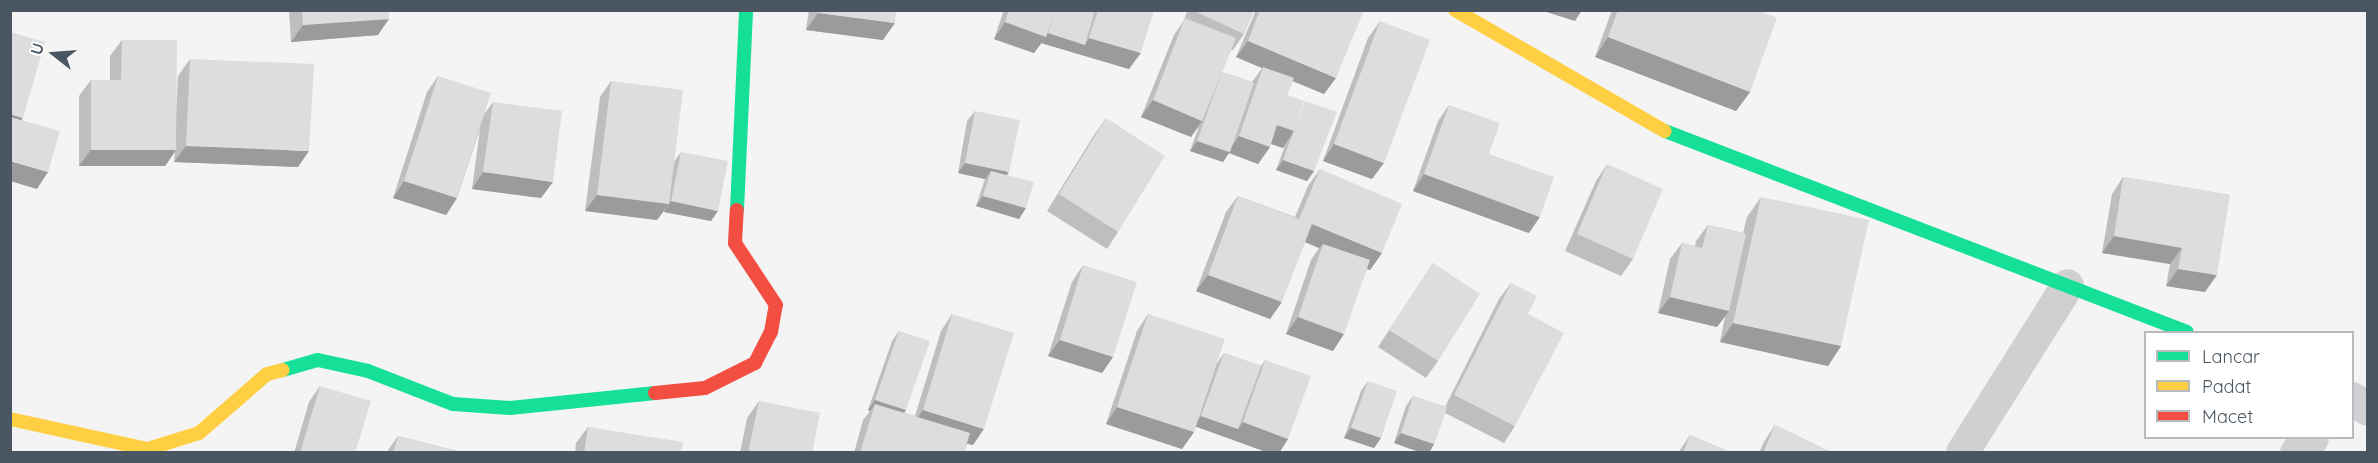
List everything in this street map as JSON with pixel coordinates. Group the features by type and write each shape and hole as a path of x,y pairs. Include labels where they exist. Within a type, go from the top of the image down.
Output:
{"street":[{"path":"10,419 148,449 199,433 267,374 318,360 368,371 453,404 510,408 705,388 755,363 771,332 776,305 735,243 746,10"},
{"path":"1455,10 1640,121 2182,331"},
{"path":"1962,453 2067,285"},
{"path":"2296,453 2311,439"}],"building":[{"path":"302,10 389,10 389,19 303,25"},
{"path":"818,10 896,10 895,23 818,13"},
{"path":"1009,10 1055,10 1046,37 1005,22"},
{"path":"1055,10 1095,10 1085,45 1048,33"},
{"path":"1098,10 1154,10 1141,53 1089,38"},
{"path":"1192,10 1254,10 1244,34"},
{"path":"1260,10 1364,10 1336,78 1248,41"},
{"path":"1618,10 1758,10 1777,18 1750,92 1608,37"},
{"path":"1185,18 1236,38 1202,121 1153,100"},
{"path":"1380,21 1430,40 1384,163 1334,144"},
{"path":"10,32 45,42 23,118 10,114"},
{"path":"122,40 177,40 176,150 91,150 91,80 121,80"},
{"path":"190,59 314,64 309,151 186,146"},
{"path":"1263,67 1294,78 1287,95 1304,101 1294,131 1277,125 1270,147 1239,136"},
{"path":"1222,72 1254,83 1230,152 1197,141"},
{"path":"438,76 491,93 457,198 404,181"},
{"path":"611,81 683,90 669,204 597,195"},
{"path":"1305,101 1337,112 1314,171 1283,160"},
{"path":"493,102 562,111 553,182 483,172"},
{"path":"1449,105 1500,123 1489,154 1554,177 1540,217 1424,174"},
{"path":"975,111 1020,120 1009,172 965,163"},
{"path":"10,117 60,131 48,172 10,161"},
{"path":"1106,118 1165,156 1118,232 1059,194"},
{"path":"681,152 728,161 718,211 671,201"},
{"path":"1607,164 1663,189 1633,259 1577,234"},
{"path":"1320,169 1402,204 1382,253 1312,224 1282,302 1208,275 1238,196 1299,219"},
{"path":"991,171 1034,182 1026,208 983,196"},
{"path":"2123,177 2230,195 2217,275 2178,269 2182,248 2114,236"},
{"path":"1761,197 1869,220 1841,346 1733,323"},
{"path":"1708,225 1746,234 1729,311 1670,297 1682,243 1702,248"},
{"path":"1323,244 1370,260 1344,334 1298,317"},
{"path":"1433,263 1480,294 1438,361 1389,330"},
{"path":"1083,265 1137,282 1113,357 1060,340"},
{"path":"1511,283 1537,296 1528,314 1564,333 1515,426 1454,395"},
{"path":"952,314 1014,333 984,429 923,410"},
{"path":"1148,314 1225,339 1194,432 1117,407"},
{"path":"899,331 930,341 906,410 875,400"},
{"path":"1224,353 1261,366 1238,429 1201,416"},
{"path":"1265,360 1311,376 1288,439 1243,422"},
{"path":"1368,381 1397,391 1381,438 1351,428"},
{"path":"320,386 371,401 355,453 300,453"},
{"path":"1413,396 1447,407 1434,444 1401,433"},
{"path":"759,401 820,413 812,453 748,453"},
{"path":"875,404 970,433 964,453 860,453"},
{"path":"1775,425 1833,453 1763,453"},
{"path":"588,427 683,442 681,453 584,453"},
{"path":"1690,435 1732,453 1683,453"},
{"path":"398,436 465,453 393,453"}],"traffic: fast":[{"path":"737,210 746,10"},
{"path":"1665,131 2184,331"},
{"path":"283,370 318,360 368,371 453,404 510,408 655,393"}],"traffic: slow":[{"path":"1455,10 1665,131"},
{"path":"10,419 148,449 199,433 267,374 283,370"}],"traffic: jam":[{"path":"655,393 705,388 755,363 771,332 776,305 735,243 737,210"}]}
